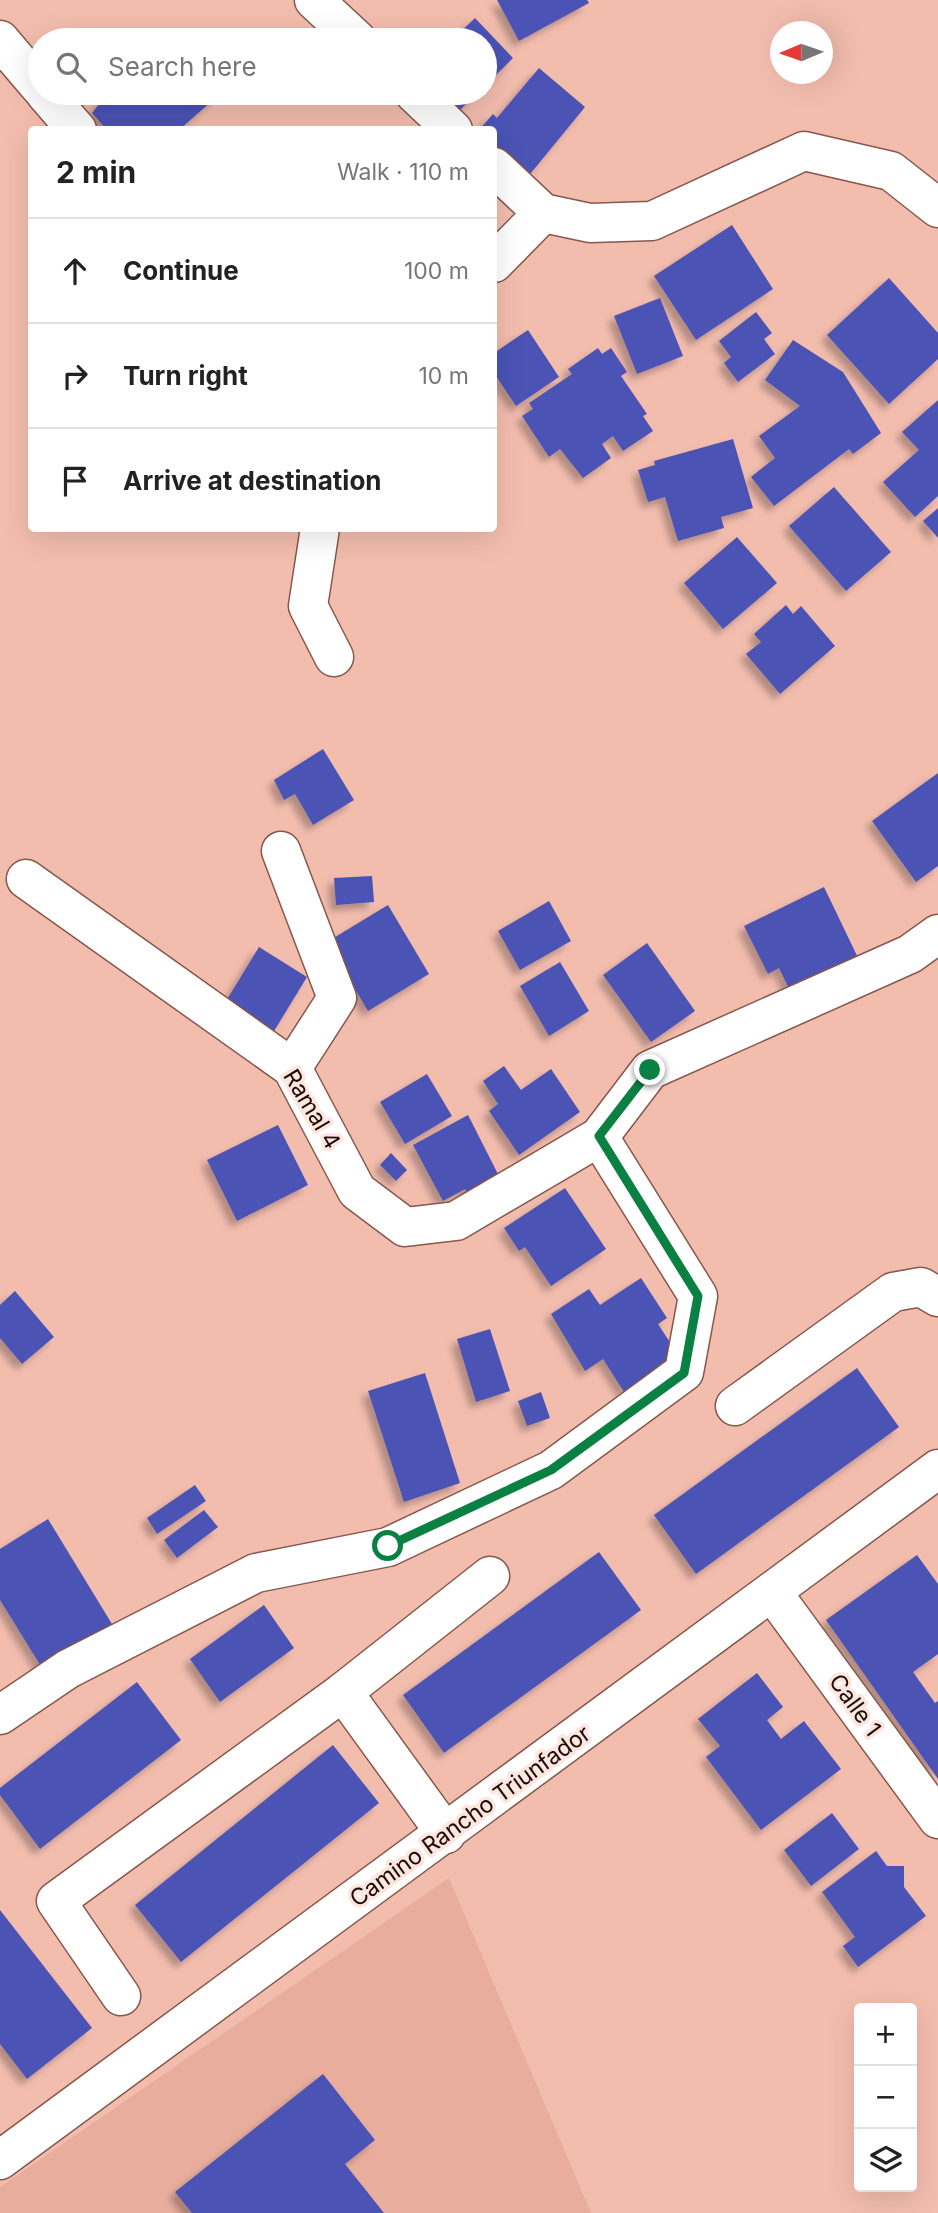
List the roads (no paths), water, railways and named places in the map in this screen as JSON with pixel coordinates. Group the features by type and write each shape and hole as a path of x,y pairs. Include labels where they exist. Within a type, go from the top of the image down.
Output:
{"street":[{"path":"314,0 344,28"},
{"path":"0,40 28,73"},
{"path":"55,105 74,126"},
{"path":"427,105 449,126"},
{"path":"497,170 543,213 590,223 652,221 804,151 891,171 938,208"},
{"path":"497,260 543,213"},
{"path":"319,532 308,606 334,657"},
{"path":"281,851 337,998 292,1068"},
{"name":"Ramal 4","path":"26,879 292,1068 357,1191 405,1227 456,1220 599,1136"},
{"path":"0,1715 68,1669 256,1573 388,1546 551,1470 684,1373 698,1296 599,1136 650,1070 910,954 938,934"},
{"path":"735,1406 893,1292 920,1287 938,1297"},
{"name":"Camino Rancho Triunfador","path":"0,2160 938,1469"},
{"path":"121,1996 56,1901 343,1692 490,1576"},
{"name":"Calle 1","path":"772,1592 938,1819"},
{"path":"343,1692 446,1834"}]}
